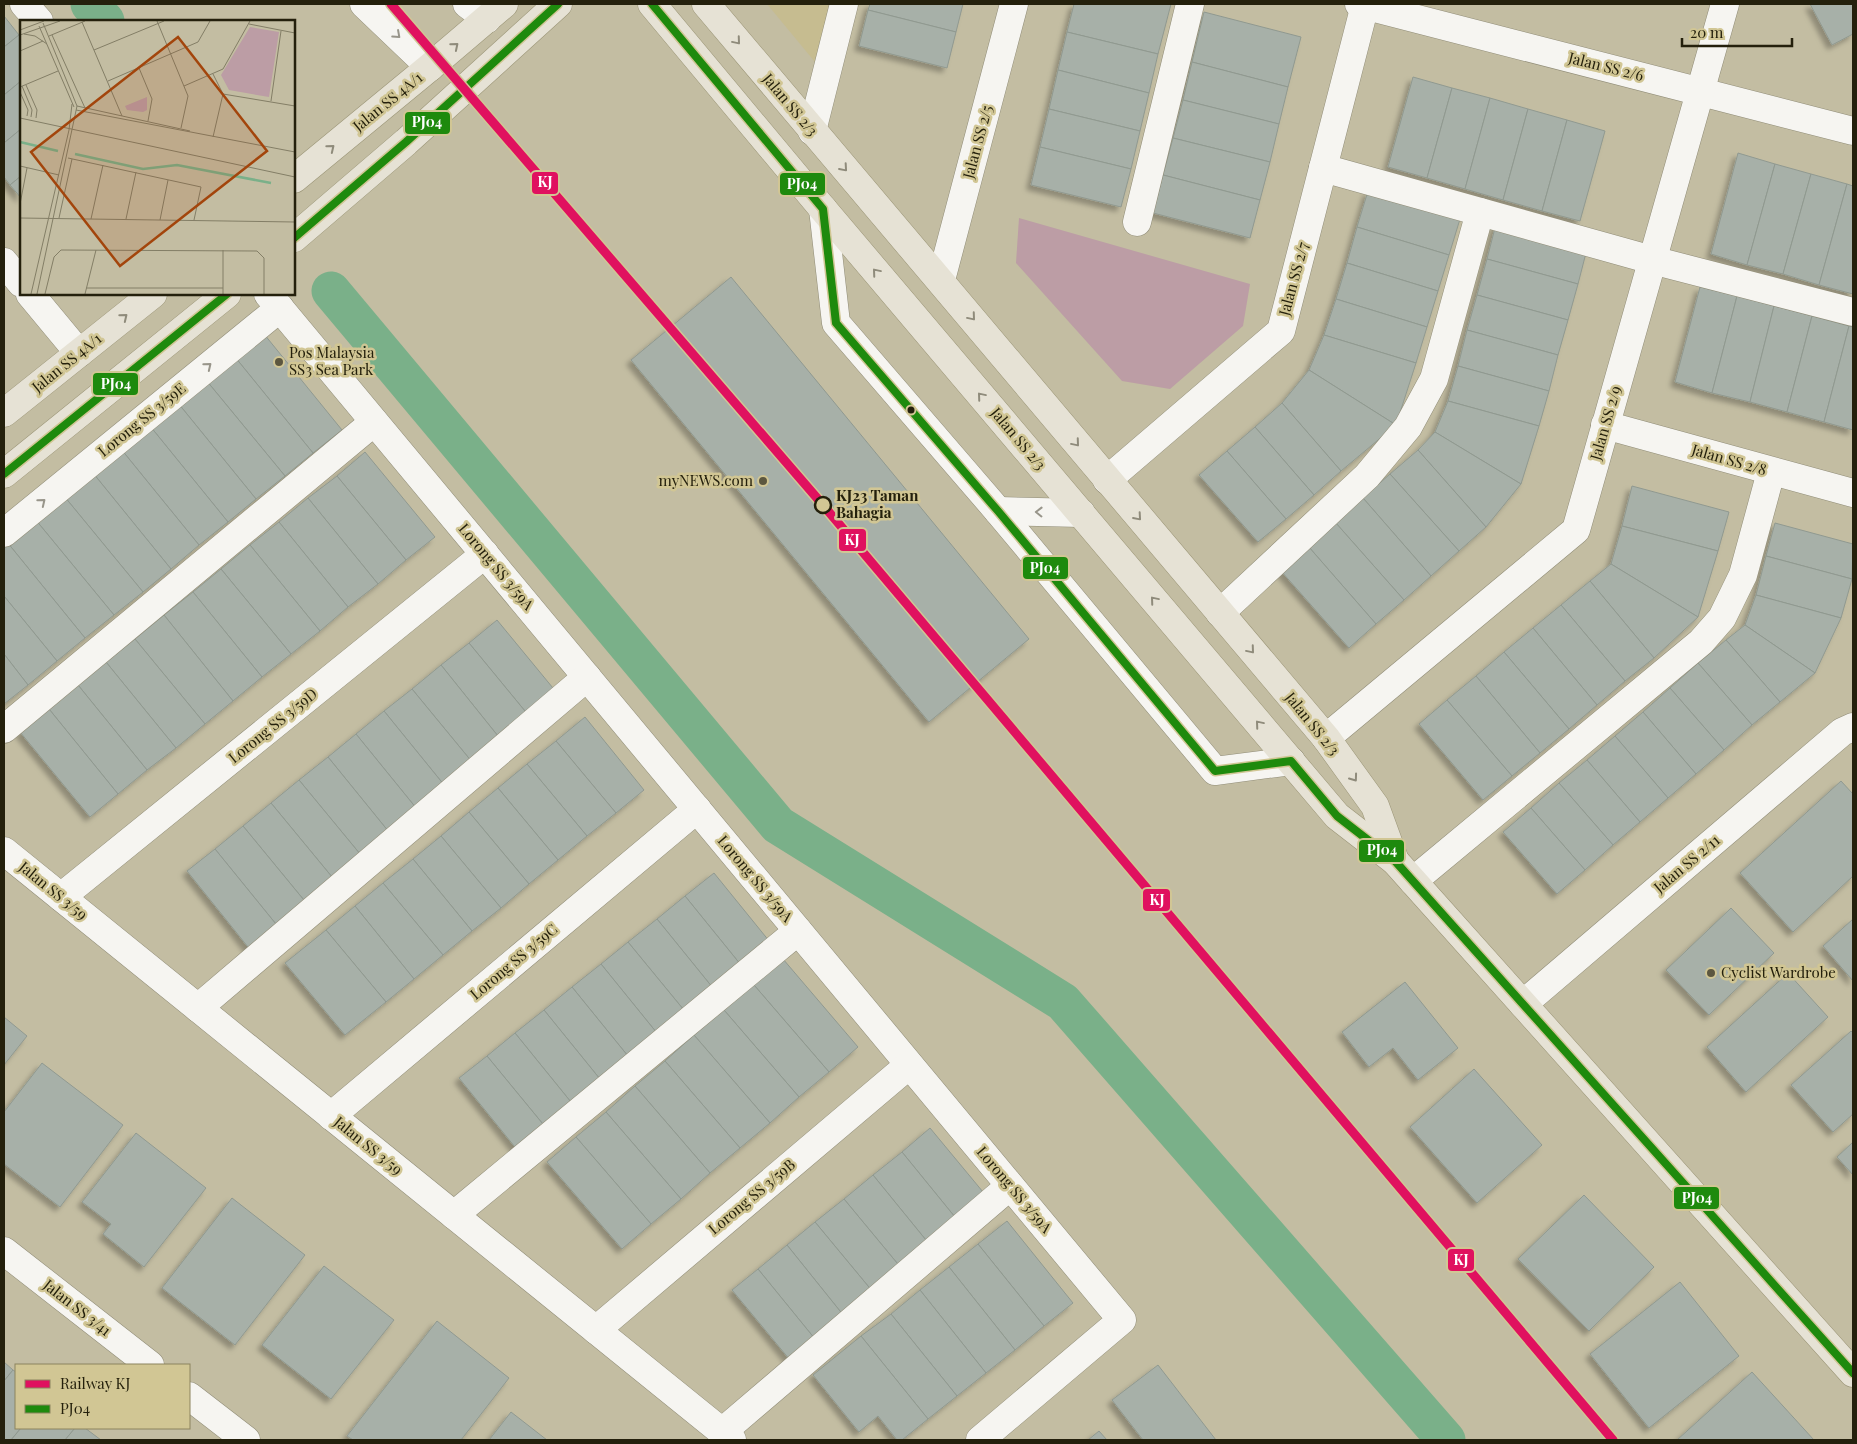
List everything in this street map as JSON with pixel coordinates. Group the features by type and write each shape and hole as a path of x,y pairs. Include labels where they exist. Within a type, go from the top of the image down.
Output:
{"main road":[{"path":"295,237 406,142 558,4"},
{"name":"Jalan SS 2/3","path":"652,4 823,210 1338,816 1395,861 1853,1373"},
{"name":"Jalan SS 2/3","path":"706,4 812,132 941,280 1107,480 1326,738 1375,806 1395,861"},
{"name":"Jalan SS 4A/1","path":"295,178 430,67 486,9"},
{"name":"Jalan SS 4A/1","path":"4,413 151,295"},
{"path":"4,474 226,295"}],"street":[{"path":"24,4 38,20"},
{"path":"364,4 430,67"},
{"path":"812,132 844,4"},
{"name":"Jalan SS 2/5","path":"941,280 1014,4"},
{"path":"1137,222 1190,4"},
{"name":"Jalan SS 2/6","path":"1362,4 1853,131"},
{"name":"Jalan SS 2/7","path":"1107,480 1281,331 1323,168 1362,4"},
{"name":"Jalan SS 2/9","path":"1326,738 1576,530 1726,4"},
{"path":"1323,168 1652,260 1853,312"},
{"path":"823,210 836,323 998,511 1215,771 1291,761"},
{"path":"1220,613 1367,476 1408,427 1434,379 1480,212"},
{"path":"4,262 20,282"},
{"path":"31,295 79,353"},
{"name":"Lorong SS 3/59A","path":"274,301 1122,1320 980,1440"},
{"name":"Lorong SS 3/59E","path":"4,533 274,301"},
{"path":"4,729 374,422"},
{"name":"Jalan SS 2/8","path":"1605,425 1770,472 1853,493"},
{"path":"1413,882 1701,642 1722,618 1743,575 1770,472"},
{"path":"998,511 1081,513"},
{"name":"Lorong SS 3/59D","path":"61,897 485,554"},
{"path":"198,1008 587,677"},
{"name":"Jalan SS 2/11","path":"1523,1004 1842,732 1853,727"},
{"name":"Lorong SS 3/59C","path":"331,1116 697,809"},
{"name":"Jalan SS 3/59","path":"4,851 727,1436"},
{"path":"454,1215 798,931"},
{"name":"Lorong SS 3/59B","path":"596,1330 909,1065"},
{"path":"727,1436 1010,1186"},
{"name":"Jalan SS 3/41","path":"4,1251 149,1364"},
{"path":"190,1397 246,1440"}],"shaded area":[{"path":"767,4 856,4 834,85"},
{"path":"1019,218 1250,284 1243,326 1170,389 1122,381 1016,263"}],"building":[{"path":"870,4 963,4 956,32 868,10"},
{"path":"1074,4 1171,4 1158,54 1067,32"},
{"path":"1810,4 1853,4 1853,34 1832,45"},
{"path":"868,10 956,32 947,68 859,46"},
{"path":"1204,12 1301,37 1288,87 1192,62"},
{"path":"4,16 19,35 4,47"},
{"path":"1067,32 1158,54 1149,93 1058,70"},
{"path":"19,35 20,82 4,95 4,47"},
{"path":"1192,62 1288,87 1279,124 1183,100"},
{"path":"1058,70 1149,93 1140,131 1049,109"},
{"path":"1413,77 1452,88 1427,178 1388,167"},
{"path":"20,82 20,130 4,143 4,95"},
{"path":"1452,88 1490,98 1465,189 1427,178"},
{"path":"1490,98 1528,109 1503,200 1465,189"},
{"path":"1183,100 1279,124 1270,162 1173,138"},
{"path":"1049,109 1140,131 1131,169 1040,147"},
{"path":"1528,109 1567,120 1542,211 1503,200"},
{"path":"1567,120 1605,131 1580,221 1542,211"},
{"path":"20,130 20,177 10,185 4,177 4,143"},
{"path":"1173,138 1270,162 1260,200 1163,175"},
{"path":"1040,147 1131,169 1121,207 1031,185"},
{"path":"1738,153 1775,164 1747,265 1711,254"},
{"path":"1775,164 1811,174 1783,274 1747,265"},
{"path":"1811,174 1847,184 1819,285 1783,274"},
{"path":"1163,175 1260,200 1250,238 1153,213"},
{"path":"20,177 20,197 10,185"},
{"path":"1847,184 1853,186 1853,294 1819,285"},
{"path":"1368,191 1460,219 1449,255 1357,227"},
{"path":"1496,224 1587,249 1578,284 1487,259"},
{"path":"1357,227 1449,255 1438,291 1347,263"},
{"path":"1487,259 1578,284 1568,320 1477,295"},
{"path":"1347,263 1438,291 1427,327 1336,299"},
{"name":"KJ23 Taman Bahagia","path":"731,277 1029,639 929,722 631,360"},
{"path":"1700,287 1737,296 1712,393 1675,382"},
{"path":"1477,295 1568,320 1558,355 1467,330"},
{"path":"1737,296 1774,306 1750,402 1712,393"},
{"path":"1336,299 1427,327 1416,363 1324,335"},
{"path":"1774,306 1812,316 1787,412 1750,402"},
{"path":"1812,316 1849,326 1824,422 1787,412"},
{"path":"1849,326 1853,327 1853,430 1824,422"},
{"path":"1467,330 1558,355 1549,391 1458,366"},
{"path":"264,334 342,430 313,453 235,357"},
{"path":"1324,335 1416,363 1396,425 1309,370"},
{"path":"235,357 313,453 285,476 206,380"},
{"path":"1458,366 1549,391 1539,426 1448,401"},
{"path":"1309,370 1396,425 1341,471 1282,403"},
{"path":"206,380 285,476 256,499 178,403"},
{"path":"1448,401 1539,426 1521,484 1435,432"},
{"path":"178,403 256,499 228,522 150,426"},
{"path":"1282,403 1341,471 1314,495 1255,427"},
{"path":"150,426 228,522 199,545 121,449"},
{"path":"1255,427 1314,495 1286,519 1227,451"},
{"path":"1435,432 1521,484 1486,527 1418,450"},
{"path":"121,449 199,545 171,569 93,473"},
{"path":"1418,450 1486,527 1459,551 1390,474"},
{"path":"1227,451 1286,519 1258,542 1199,475"},
{"path":"365,452 435,537 406,560 337,476"},
{"path":"93,473 171,569 143,592 64,496"},
{"path":"1390,474 1459,551 1431,576 1363,498"},
{"path":"337,476 406,560 378,584 308,498"},
{"path":"1632,486 1729,512 1718,551 1622,526"},
{"path":"64,496 143,592 114,615 35,519"},
{"path":"308,498 378,584 348,607 279,522"},
{"path":"1363,498 1431,576 1404,600 1335,522"},
{"path":"35,519 114,615 85,638 7,542"},
{"path":"279,522 348,607 320,631 250,545"},
{"path":"1335,522 1404,600 1376,624 1308,546"},
{"path":"1775,523 1853,544 1852,579 1766,556"},
{"path":"1622,526 1718,551 1698,617 1611,564"},
{"path":"7,542 85,638 57,661 4,596 4,544"},
{"path":"250,545 320,631 291,654 221,569"},
{"path":"1308,546 1376,624 1349,648 1281,571"},
{"path":"1766,556 1852,579 1841,618 1756,595"},
{"path":"1611,564 1698,617 1654,658 1590,581"},
{"path":"221,569 291,654 262,677 193,592"},
{"path":"1590,581 1654,658 1625,681 1561,605"},
{"path":"193,592 262,677 233,701 164,615"},
{"path":"1756,595 1841,618 1815,673 1745,625"},
{"path":"4,596 57,661 28,685 4,654"},
{"path":"1561,605 1625,681 1597,705 1533,628"},
{"path":"164,615 233,701 205,724 135,639"},
{"path":"497,620 562,699 534,722 469,643"},
{"path":"1745,625 1815,673 1780,702 1726,640"},
{"path":"1533,628 1597,705 1569,729 1504,652"},
{"path":"135,639 205,724 176,748 106,662"},
{"path":"1726,640 1780,702 1752,725 1698,663"},
{"path":"469,643 534,722 506,746 441,665"},
{"path":"1504,652 1569,729 1540,753 1476,676"},
{"path":"4,654 28,685 4,704"},
{"path":"106,662 176,748 147,770 78,685"},
{"path":"1698,663 1752,725 1724,750 1670,688"},
{"path":"441,665 506,746 477,768 412,689"},
{"path":"1476,676 1540,753 1512,776 1447,700"},
{"path":"78,685 147,770 118,794 49,709"},
{"path":"1670,688 1724,750 1696,774 1643,712"},
{"path":"412,689 477,768 449,791 384,711"},
{"path":"1447,700 1512,776 1483,800 1419,724"},
{"path":"49,709 118,794 90,817 20,732"},
{"path":"384,711 449,791 421,814 356,734"},
{"path":"1643,712 1696,774 1668,798 1615,736"},
{"path":"585,717 644,790 616,813 556,741"},
{"path":"356,734 421,814 393,837 328,757"},
{"path":"1615,736 1668,798 1640,822 1587,760"},
{"path":"556,741 616,813 587,836 527,764"},
{"path":"328,757 393,837 365,860 299,780"},
{"path":"1587,760 1640,822 1613,845 1559,783"},
{"path":"527,764 587,836 558,860 498,788"},
{"path":"299,780 365,860 337,883 271,803"},
{"path":"1841,781 1853,794 1853,876 1793,932 1740,873"},
{"path":"1559,783 1613,845 1585,870 1531,808"},
{"path":"498,788 558,860 529,884 469,812"},
{"path":"271,803 337,883 308,905 243,826"},
{"path":"1531,808 1585,870 1557,894 1503,832"},
{"path":"469,812 529,884 501,908 441,836"},
{"path":"243,826 308,905 280,929 215,849"},
{"path":"441,836 501,908 472,931 413,859"},
{"path":"215,849 280,929 252,952 187,871"},
{"path":"413,859 472,931 443,955 383,883"},
{"path":"714,873 774,947 745,970 685,896"},
{"path":"383,883 443,955 414,979 355,906"},
{"path":"685,896 745,970 717,993 657,919"},
{"path":"355,906 414,979 386,1002 326,930"},
{"path":"1731,908 1774,953 1709,1015 1666,970"},
{"path":"657,919 717,993 688,1015 628,942"},
{"path":"1853,919 1853,981 1823,946"},
{"path":"326,930 386,1002 345,1035 285,963"},
{"path":"628,942 688,1015 661,1038 601,964"},
{"path":"783,959 858,1047 829,1072 754,985"},
{"path":"601,964 661,1038 632,1061 572,987"},
{"path":"1788,973 1828,1017 1746,1092 1707,1047"},
{"path":"1405,982 1458,1048 1418,1080 1393,1048 1369,1067 1342,1032"},
{"path":"754,985 829,1072 799,1097 724,1010"},
{"path":"572,987 632,1061 604,1084 544,1010"},
{"path":"544,1010 604,1084 575,1107 515,1033"},
{"path":"724,1010 799,1097 770,1123 694,1035"},
{"path":"4,1017 27,1036 4,1065"},
{"path":"1851,1031 1853,1033 1853,1114 1833,1132 1791,1085"},
{"path":"515,1033 575,1107 547,1129 487,1056"},
{"path":"694,1035 770,1123 740,1148 665,1061"},
{"path":"487,1056 547,1129 519,1152 459,1078"},
{"path":"665,1061 740,1148 710,1173 635,1086"},
{"path":"42,1063 123,1125 60,1207 4,1164 4,1112"},
{"path":"1474,1069 1542,1145 1477,1203 1410,1127"},
{"path":"635,1086 710,1173 681,1199 606,1112"},
{"path":"606,1112 681,1199 651,1224 576,1137"},
{"path":"930,1128 988,1198 959,1222 902,1152"},
{"path":"136,1133 206,1188 144,1267 103,1234 111,1224 82,1202"},
{"path":"576,1137 651,1224 622,1249 547,1162"},
{"path":"1853,1142 1853,1175 1837,1157"},
{"path":"902,1152 959,1222 930,1245 873,1175"},
{"path":"873,1175 930,1245 902,1269 844,1199"},
{"path":"1584,1195 1654,1267 1589,1331 1518,1259"},
{"path":"232,1198 305,1255 235,1345 162,1288"},
{"path":"844,1199 902,1269 873,1292 815,1222"},
{"path":"1007,1221 1073,1303 1044,1326 978,1244"},
{"path":"815,1222 873,1292 844,1316 787,1245"},
{"path":"978,1244 1044,1326 1015,1350 949,1267"},
{"path":"787,1245 844,1316 815,1339 758,1269"},
{"path":"324,1266 394,1320 331,1399 262,1345"},
{"path":"949,1267 1015,1350 986,1373 920,1290"},
{"path":"758,1269 815,1339 790,1360 732,1290"},
{"path":"1680,1282 1739,1356 1649,1428 1590,1354"},
{"path":"920,1290 986,1373 957,1396 891,1314"},
{"path":"891,1314 957,1396 928,1419 861,1336"},
{"path":"437,1321 509,1378 461,1440 353,1440 347,1436"},
{"path":"861,1336 928,1419 902,1440 897,1440 878,1416 859,1432 813,1375"},
{"path":"4,1362 13,1370 4,1381"},
{"path":"1158,1365 1216,1440 1143,1440 1112,1400"},
{"path":"13,1370 15,1371 15,1429 20,1429 11,1440 4,1440 4,1381"},
{"path":"1752,1372 1814,1440 1677,1440"},
{"path":"511,1412 547,1440 489,1440"},
{"path":"20,1429 74,1429 65,1440 11,1440"},
{"path":"74,1429 86,1429 101,1440 65,1440"},
{"path":"1099,1431 1107,1440 1088,1440"}],"waterway":[{"path":"90,4 104,20"},
{"path":"331,291 778,825 1063,1002 1446,1440"}],"rail line":[{"name":"KJ","path":"391,4 823,505 1613,1440"}],"transit line":[{"name":"PJ04","path":"295,237 406,142 558,4"},
{"name":"PJ04","path":"652,4 823,209 836,323 998,511 1215,771 1291,761 1337,816 1395,861 1853,1373"},
{"name":"PJ04","path":"4,474 226,295"}],"place":[{"name":"Pos Malaysia SS3 Sea Park","path":"279,362"},
{"name":"myNEWS.com","path":"763,481"},
{"name":"KJ23 Taman Bahagia","path":"823,505"},
{"name":"Cyclist Wardrobe","path":"1711,973"}]}
